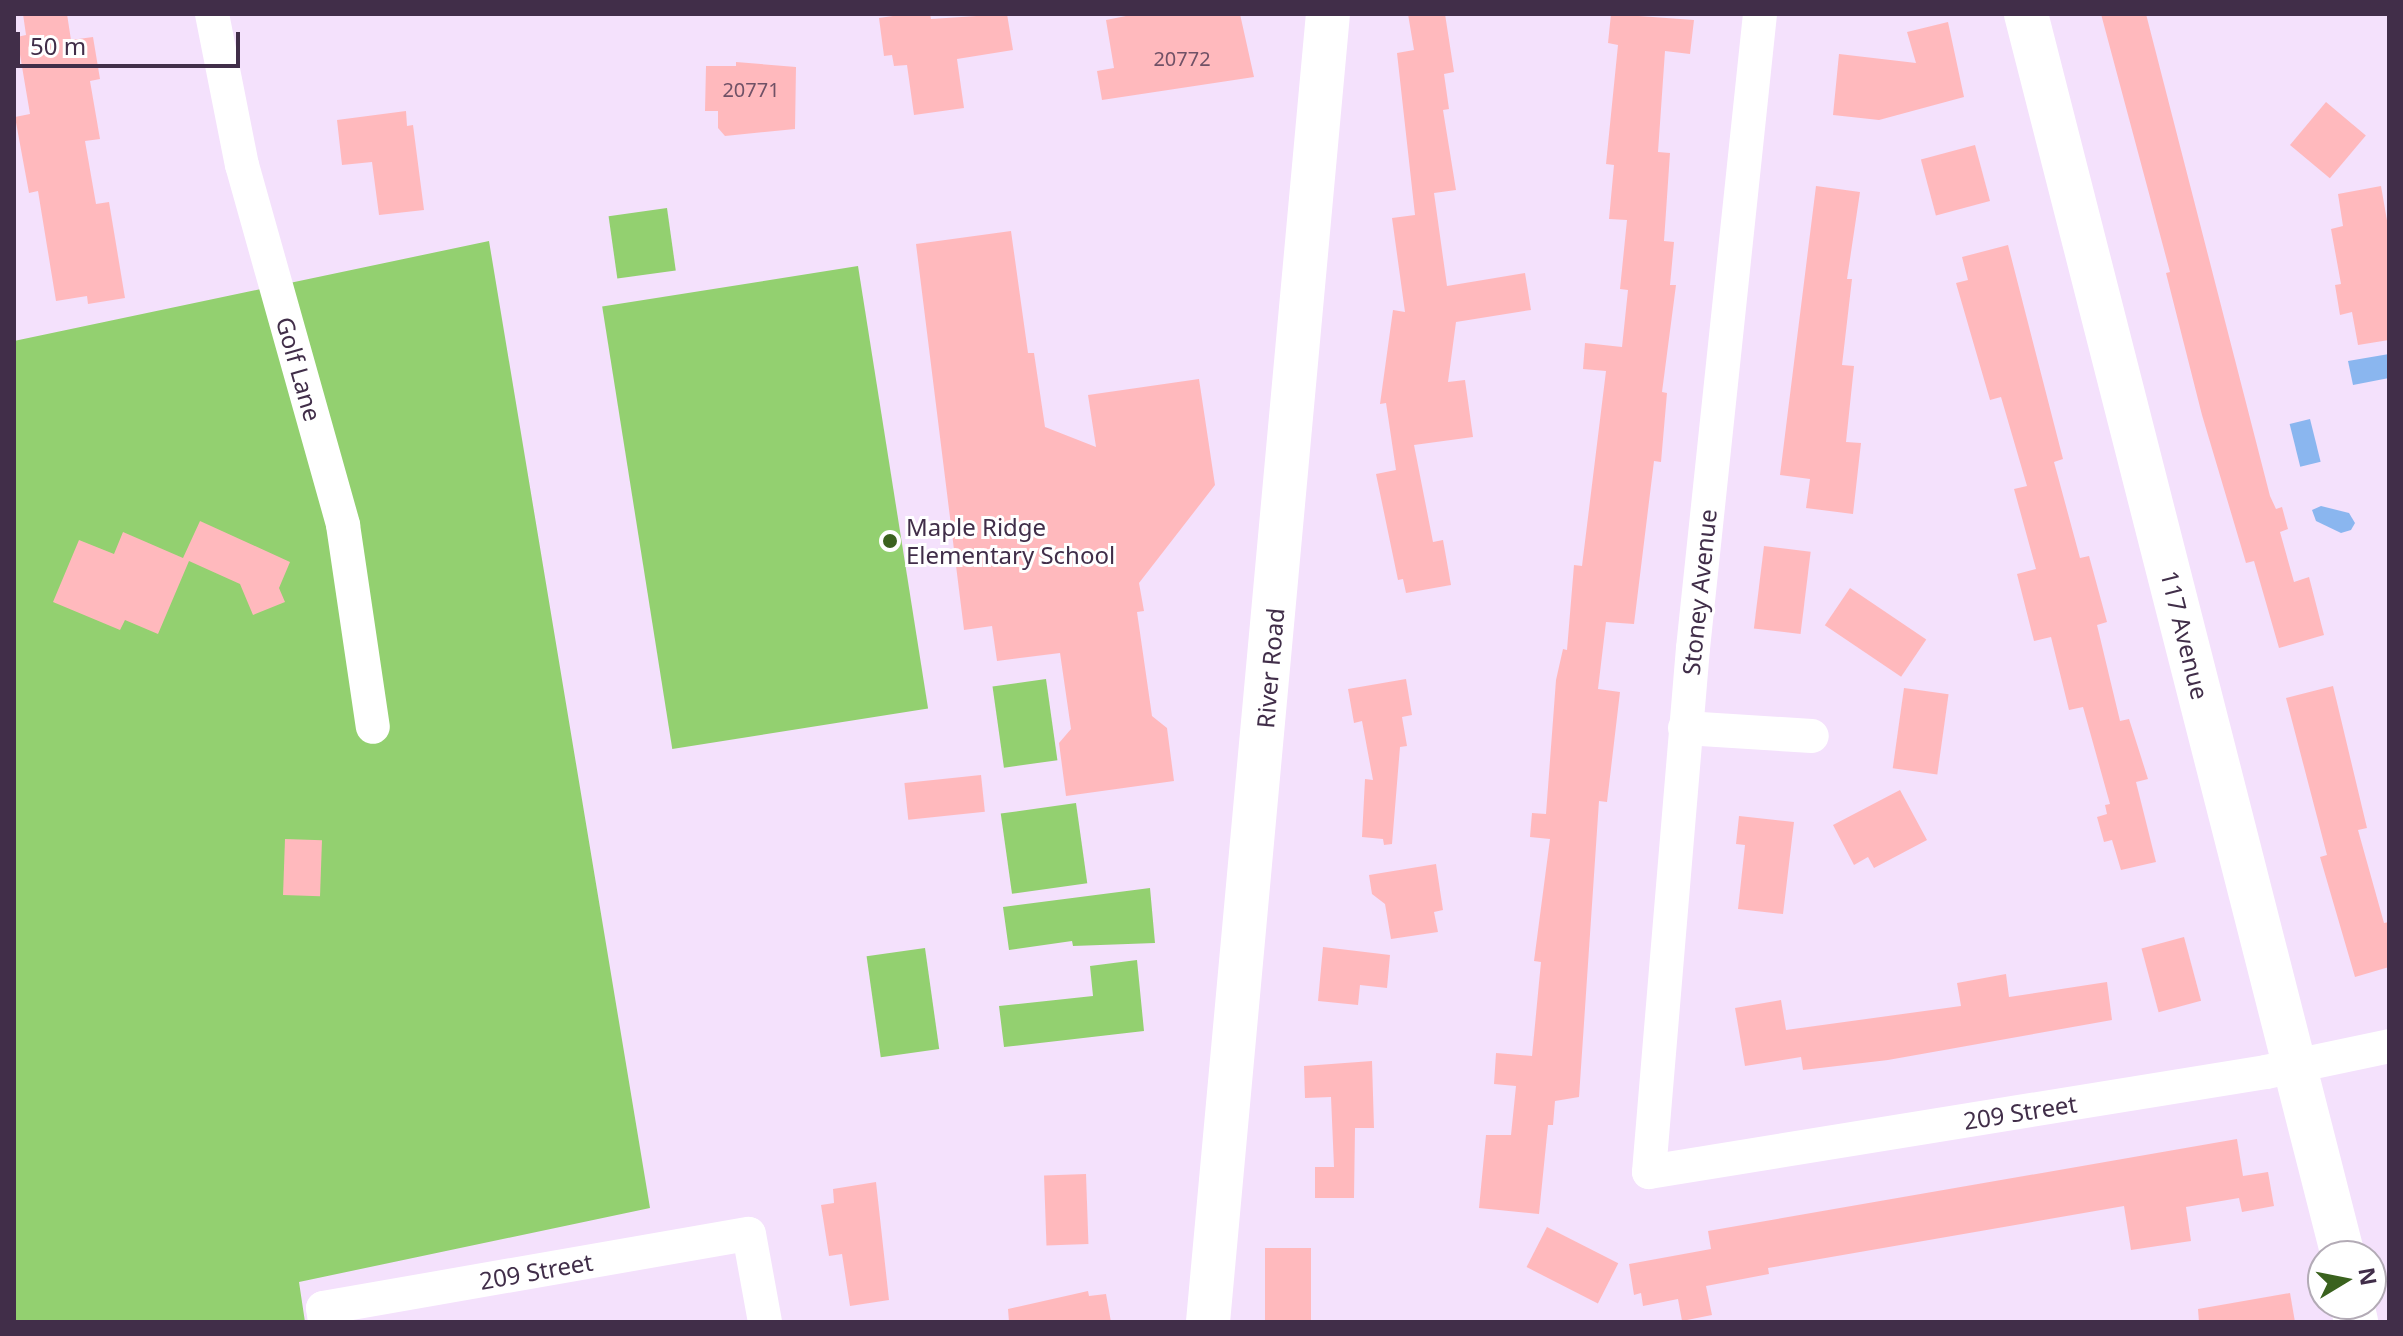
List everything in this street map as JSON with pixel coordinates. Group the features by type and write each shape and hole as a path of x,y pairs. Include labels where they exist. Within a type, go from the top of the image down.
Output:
{"street":[{"name":"Golf Lane","path":"212,14 242,165 343,525 373,727"},
{"name":"River Road","path":"1208,1322 1328,14"},
{"name":"Stoney Avenue","path":"1649,1172 1685,728 1760,14"},
{"name":"117 Avenue","path":"2026,14 2339,1240"},
{"path":"1685,728 1812,736"},
{"name":"209 Street","path":"1649,1172 2296,1066 2389,1046"},
{"name":"209 Street","path":"324,1315 749,1234 765,1322"}],"green space":[{"path":"667,208 676,270 617,279 609,216"},
{"path":"489,241 650,1208 299,1282 305,1322 14,1322 14,341"},
{"path":"858,266 928,708 672,749 602,307"},
{"path":"1046,679 1057,760 1004,768 993,687"},
{"path":"1076,803 1087,883 1012,894 1001,814"},
{"path":"1150,888 1155,943 1073,946 1072,941 1009,950 1003,907"},
{"path":"925,948 939,1049 881,1057 867,956"},
{"path":"1137,960 1144,1031 1004,1047 999,1006 1093,996 1090,966"}],"water":[{"path":"2389,354 2389,378 2353,385 2348,361"},
{"path":"2310,419 2321,462 2300,467 2290,424"},
{"path":"2321,506 2349,513 2355,523 2351,530 2341,533 2316,521 2312,510"}],"building":[{"path":"23,14 67,14 71,40 93,37 100,79 90,81 100,139 85,141 96,204 109,202 125,298 88,304 87,296 56,301 38,191 29,193 15,117 30,114 17,37 26,35"},
{"path":"930,14 931,19 1007,14 1013,50 957,59 964,108 914,115 907,65 894,66 892,55 884,56 879,18"},
{"path":"1136,14 1240,14 1254,77 1102,100 1097,71 1114,68 1106,20"},
{"path":"1408,14 1445,14 1454,72 1444,74 1449,109 1443,110 1456,190 1434,193 1447,286 1525,273 1531,310 1456,322 1448,382 1465,380 1473,437 1414,445 1433,542 1443,540 1451,585 1406,593 1403,579 1398,580 1376,474 1396,470 1386,403 1380,404 1393,310 1405,312 1392,218 1415,215 1397,53 1414,50"},
{"path":"1611,14 1694,20 1690,54 1665,51 1658,152 1670,153 1664,241 1674,242 1670,285 1676,285 1662,392 1667,393 1661,462 1654,461 1634,624 1606,622 1598,689 1620,692 1607,802 1599,801 1579,1097 1555,1101 1553,1125 1548,1125 1539,1214 1479,1208 1486,1135 1511,1135 1516,1086 1494,1084 1496,1053 1532,1056 1541,962 1534,961 1550,839 1530,837 1532,813 1546,814 1556,680 1563,649 1567,650 1574,565 1582,566 1606,371 1583,369 1585,343 1622,347 1628,290 1620,289 1627,220 1609,219 1614,165 1606,164 1618,45 1608,43"},
{"path":"2101,14 2146,14 2270,496 2276,509 2282,507 2288,529 2280,532 2294,582 2309,577 2324,635 2279,648 2254,561 2246,563 2202,415 2166,273 2170,272"},
{"path":"1948,22 1964,97 1879,120 1833,115 1839,54 1916,63 1907,32"},
{"path":"736,62 796,67 795,129 725,136 718,128 718,111 705,111 706,66 736,66"},
{"path":"2326,102 2366,135 2330,178 2290,145"},
{"path":"406,111 407,126 413,125 424,210 379,215 372,162 342,165 337,120"},
{"path":"1975,145 1990,201 1936,216 1921,159"},
{"path":"1816,186 1860,192 1847,279 1852,279 1842,365 1854,366 1846,442 1861,443 1853,514 1806,508 1810,479 1780,475"},
{"path":"2381,186 2389,232 2389,340 2358,345 2352,312 2340,315 2335,285 2341,284 2331,229 2343,226 2338,194"},
{"path":"1011,231 1028,353 1034,353 1045,427 1096,447 1088,395 1199,379 1215,485 1139,583 1144,611 1137,612 1152,716 1167,728 1174,781 1066,796 1059,743 1071,729 1060,653 997,661 992,626 964,630 916,244"},
{"path":"2008,245 2063,459 2054,462 2080,558 2089,556 2107,622 2097,625 2120,721 2129,719 2148,779 2136,782 2156,862 2121,870 2112,840 2104,842 2097,817 2107,814 2105,805 2110,804 2083,707 2069,710 2051,637 2034,641 2017,574 2036,569 2014,489 2027,486 2001,397 1990,400 1956,283 1968,280 1962,257"},
{"path":"200,521 290,562 279,588 285,602 253,615 240,584 189,561 158,634 125,620 120,630 53,602 79,540 114,554 123,532 183,558"},
{"path":"1764,546 1811,552 1801,634 1754,628"},
{"path":"1850,588 1926,639 1901,677 1825,625"},
{"path":"1406,679 1412,715 1402,717 1407,746 1400,747 1392,844 1384,845 1383,839 1362,837 1365,779 1373,780 1362,721 1354,723 1348,689"},
{"path":"2333,686 2367,828 2358,830 2384,923 2389,922 2389,967 2355,977 2320,857 2327,855 2286,698"},
{"path":"1904,688 1949,694 1937,774 1893,768"},
{"path":"981,775 985,812 908,820 904,783"},
{"path":"1900,790 1927,840 1874,868 1868,857 1854,865 1833,825"},
{"path":"1739,816 1794,822 1783,914 1738,909 1745,845 1736,844"},
{"path":"285,839 322,840 320,896 283,895"},
{"path":"1436,864 1443,910 1434,912 1438,932 1391,939 1385,904 1372,894 1369,875"},
{"path":"2184,937 2201,1001 2159,1012 2141,948"},
{"path":"1323,947 1390,955 1387,988 1360,985 1358,1005 1318,1001"},
{"path":"2006,974 2009,997 2107,982 2112,1020 1888,1060 1803,1070 1801,1057 1745,1066 1735,1008 1781,1000 1786,1030 1961,1006 1957,983"},
{"path":"1372,1061 1374,1128 1355,1128 1354,1198 1315,1198 1315,1167 1334,1167 1331,1097 1305,1098 1304,1066"},
{"path":"2237,1139 2243,1176 2268,1172 2274,1206 2242,1212 2239,1198 2186,1207 2191,1241 2131,1250 2124,1206 1768,1268 1769,1274 1706,1286 1712,1315 1682,1321 1678,1299 1643,1306 1641,1293 1634,1295 1629,1264 1711,1249 1708,1231"},
{"path":"1086,1174 1088,1244 1046,1245 1044,1175"},
{"path":"876,1182 889,1300 850,1306 842,1254 829,1256 821,1205 834,1203 833,1189"},
{"path":"1547,1227 1618,1263 1598,1303 1527,1267"},
{"path":"1265,1248 1311,1248 1311,1322 1265,1322"},
{"path":"1088,1291 1089,1296 1106,1294 1111,1322 1009,1322 1008,1309"},
{"path":"2290,1293 2295,1322 2199,1322 2198,1309"}],"place":[{"name":"Maple Ridge Elementary School","path":"890,541"}]}
